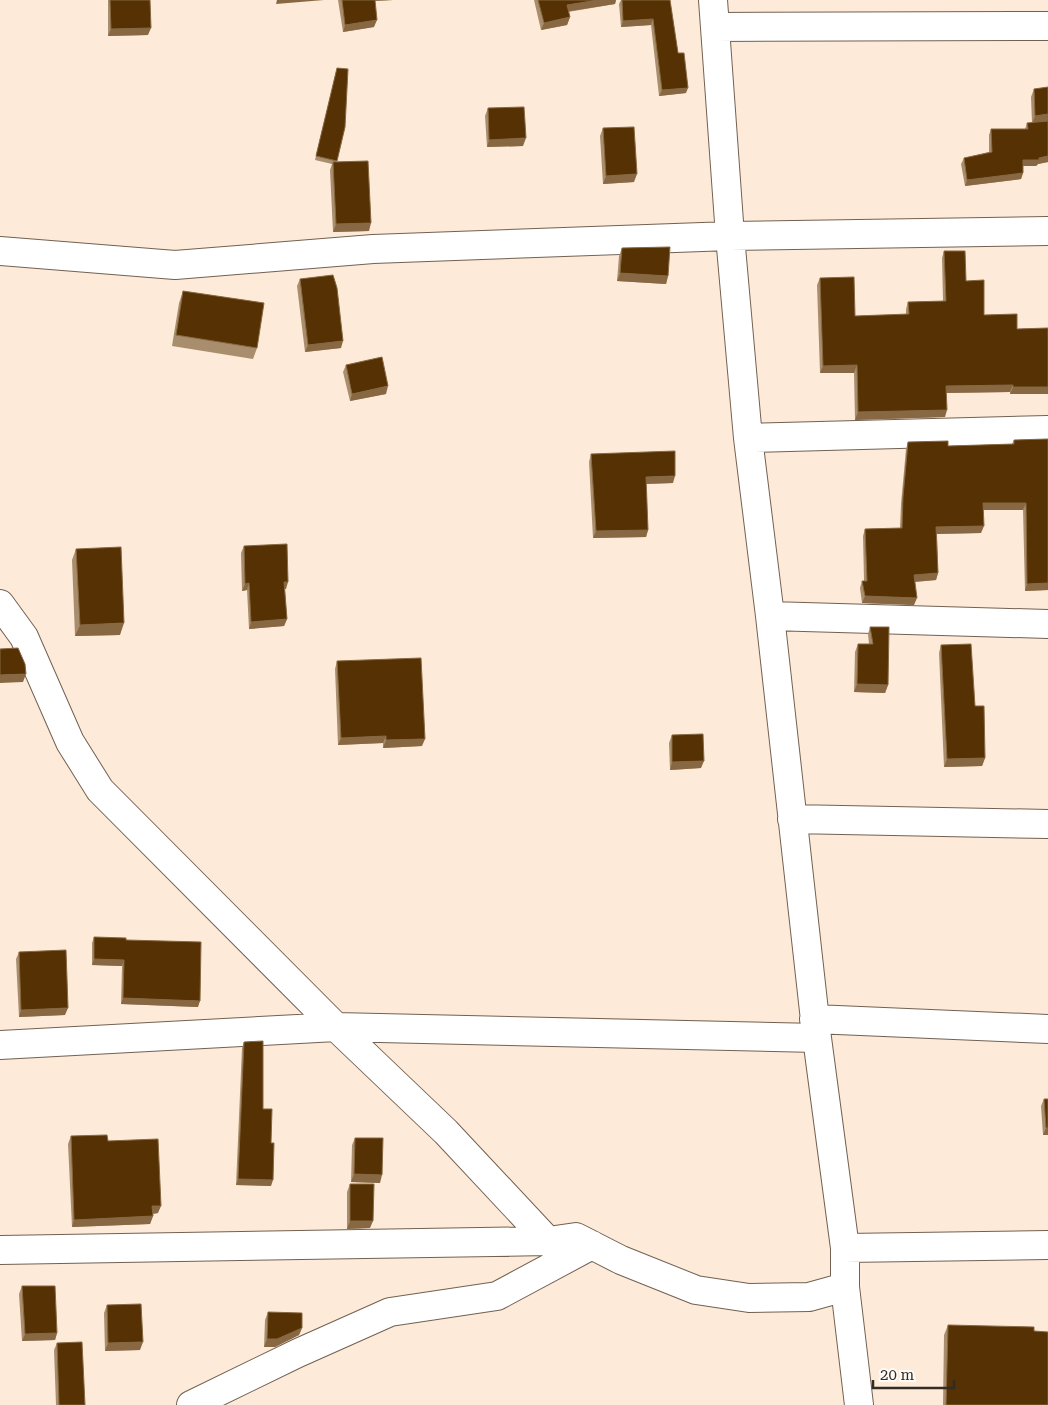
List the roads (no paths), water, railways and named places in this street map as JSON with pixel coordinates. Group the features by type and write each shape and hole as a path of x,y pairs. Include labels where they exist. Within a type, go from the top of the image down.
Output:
{"street":[{"path":"713,0 730,236 748,438 816,1028 845,1248 845,1287 859,1405"},
{"path":"715,27 1048,26"},
{"path":"0,251 175,265 373,249 730,236 1048,231"},
{"path":"748,438 1048,430"},
{"path":"0,604 24,637 70,742 100,790 336,1028 446,1132 548,1241"},
{"path":"770,616 1048,624"},
{"path":"792,819 1048,824"},
{"path":"0,1044 336,1028 1048,1030"},
{"path":"0,1250 548,1241 576,1237 621,1260 696,1290 749,1298 809,1297 845,1287"},
{"path":"191,1405 298,1353 390,1312 497,1296 592,1245"},
{"path":"845,1248 1048,1245"}]}
